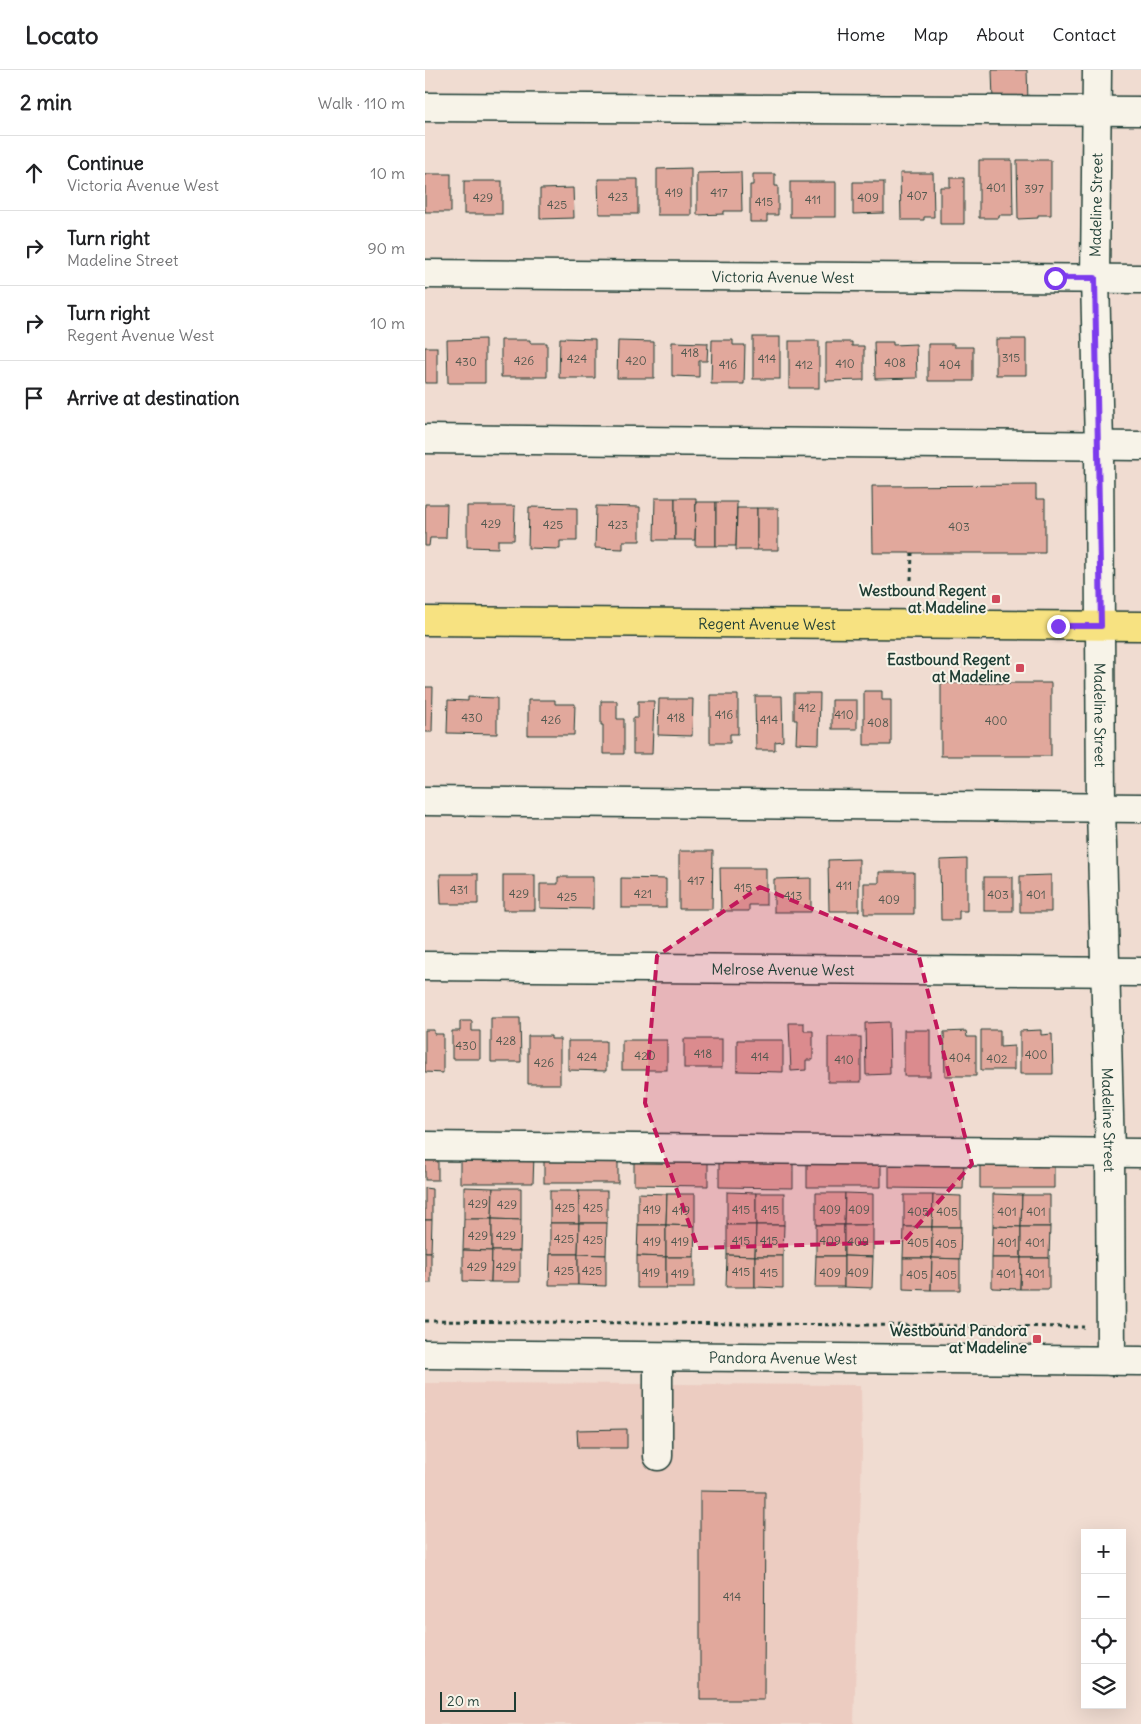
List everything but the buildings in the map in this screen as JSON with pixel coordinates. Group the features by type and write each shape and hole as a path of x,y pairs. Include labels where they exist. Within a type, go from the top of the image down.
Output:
{"main road":[{"name":"Regent Avenue West","path":"425,620 1141,626"}],"street":[{"name":"Madeline Street","path":"1097,70 1095,278 1099,445 1101,807 1110,1153 1111,1361"},
{"path":"425,107 1141,111"},
{"name":"Victoria Avenue West","path":"425,274 1141,279"},
{"path":"425,439 1141,446"},
{"path":"425,801 1141,808"},
{"name":"Melrose Avenue West","path":"425,966 1141,972"},
{"path":"425,1146 1141,1153"},
{"name":"Pandora Avenue West","path":"425,1354 1141,1361"},
{"path":"658,1356 658,1456"}],"path":[{"path":"911,580 913,553"},
{"path":"425,1320 1111,1327"}],"highlighted area":[{"path":"760,887 918,953 972,1164 903,1242 698,1248 645,1103 657,956"}],"shaded area":[{"path":"425,1383 861,1385 862,1451 854,1724 425,1724"}],"place":[{"name":"Westbound Regent at Madeline","path":"996,599"},
{"name":"Eastbound Regent at Madeline","path":"1020,668"},
{"name":"Westbound Pandora at Madeline","path":"1037,1339"}],"route":[{"path":"1055,278 1095,278 1101,626 1058,626"}]}
